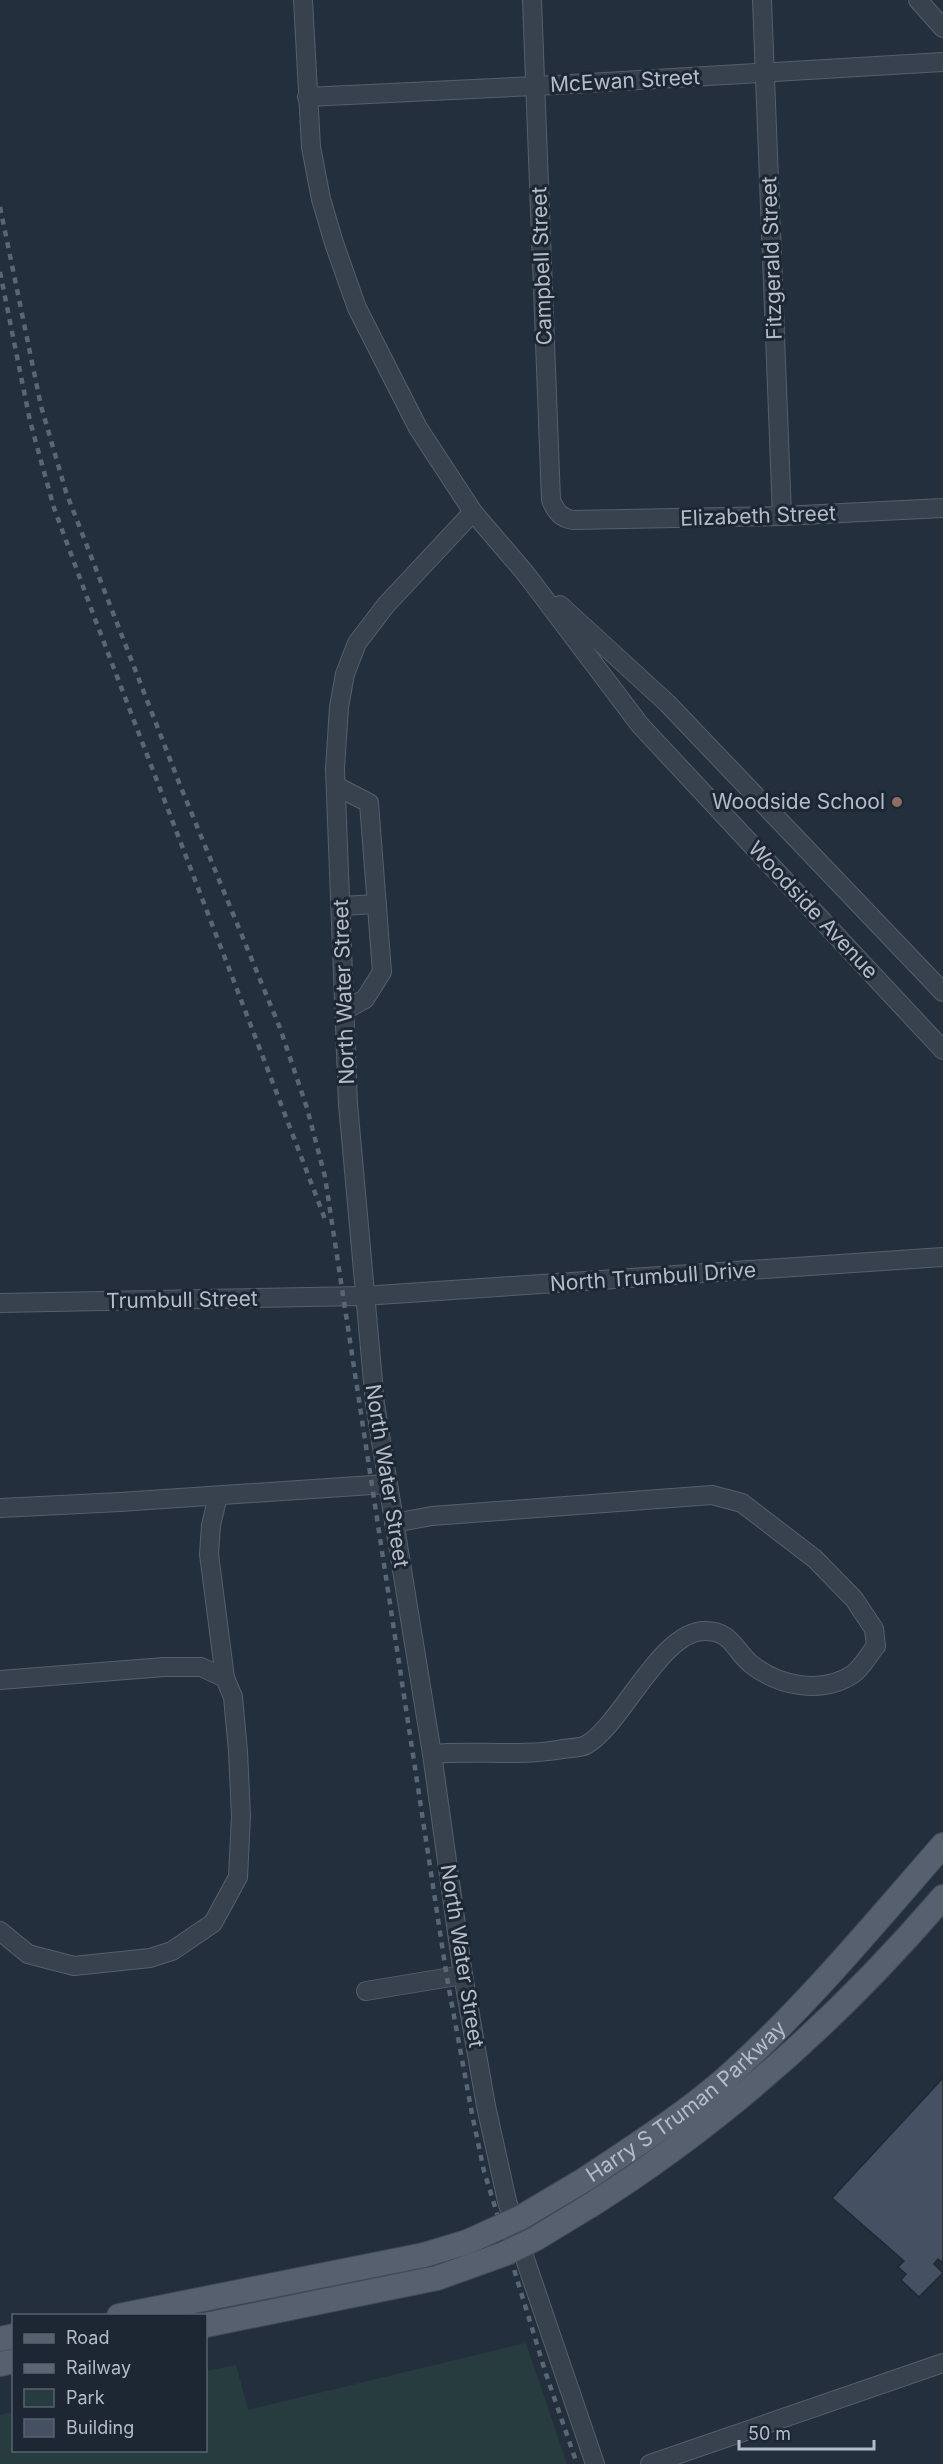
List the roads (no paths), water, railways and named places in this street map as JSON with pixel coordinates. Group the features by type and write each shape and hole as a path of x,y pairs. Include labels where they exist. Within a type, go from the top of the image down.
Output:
{"main road":[{"name":"Harry S Truman Parkway","path":"129,2314 424,2254 467,2242 520,2218 584,2180 680,2115 724,2079 817,1988 943,1845"},
{"name":"Harry S Truman Parkway","path":"207,2325 437,2278 504,2254 535,2239 642,2173 687,2141 760,2081 818,2029 943,1896"}],"street":[{"path":"303,0 307,97"},
{"name":"Campbell Street","path":"532,0 550,500 556,511 564,518 573,520"},
{"name":"Fitzgerald Street","path":"762,0 782,516"},
{"path":"918,0 943,28"},
{"name":"McEwan Street","path":"307,97 943,62"},
{"name":"Woodside Avenue","path":"307,97 311,147 321,199 347,281 377,350 418,428 473,512 526,574 640,725 943,1050"},
{"name":"Elizabeth Street","path":"573,520 782,516 943,508"},
{"name":"North Water Street","path":"473,512 386,605 357,643 345,674 339,707 336,786 348,1104 363,1296 375,1404 432,1754 463,1974 486,2106 507,2201 595,2464"},
{"name":"Woodside Avenue","path":"526,574 667,704 943,992"},
{"path":"336,786 369,803 382,972 365,999 345,1011"},
{"path":"341,906 377,904"},
{"name":"North Trumbull Drive","path":"363,1296 943,1257"},
{"name":"Trumbull Street","path":"0,1303 363,1296"},
{"path":"0,1508 387,1484"},
{"path":"394,1523 432,1516 712,1495 742,1503 815,1559 854,1599 874,1629 876,1646 853,1674 825,1685 793,1685 771,1678 750,1663 729,1638 706,1631 692,1633 677,1643 656,1663 605,1726 585,1745 538,1753 432,1754"},
{"path":"0,1930 28,1954 74,1966 150,1958 172,1951 213,1923 238,1878 241,1816 238,1751 233,1697 225,1678 209,1554 211,1525 218,1496"},
{"path":"0,1680 164,1667 201,1667 225,1678"},
{"path":"366,1991 463,1974"},
{"path":"650,2464 943,2363"}],"railway":[{"path":"0,207 41,406 66,492 180,785 280,1028 307,1108 325,1177 447,1978 473,2119 484,2171 546,2374 577,2464"},
{"path":"0,272 30,421 54,508 325,1219"}],"place":[{"name":"Woodside School","path":"897,802"}]}
